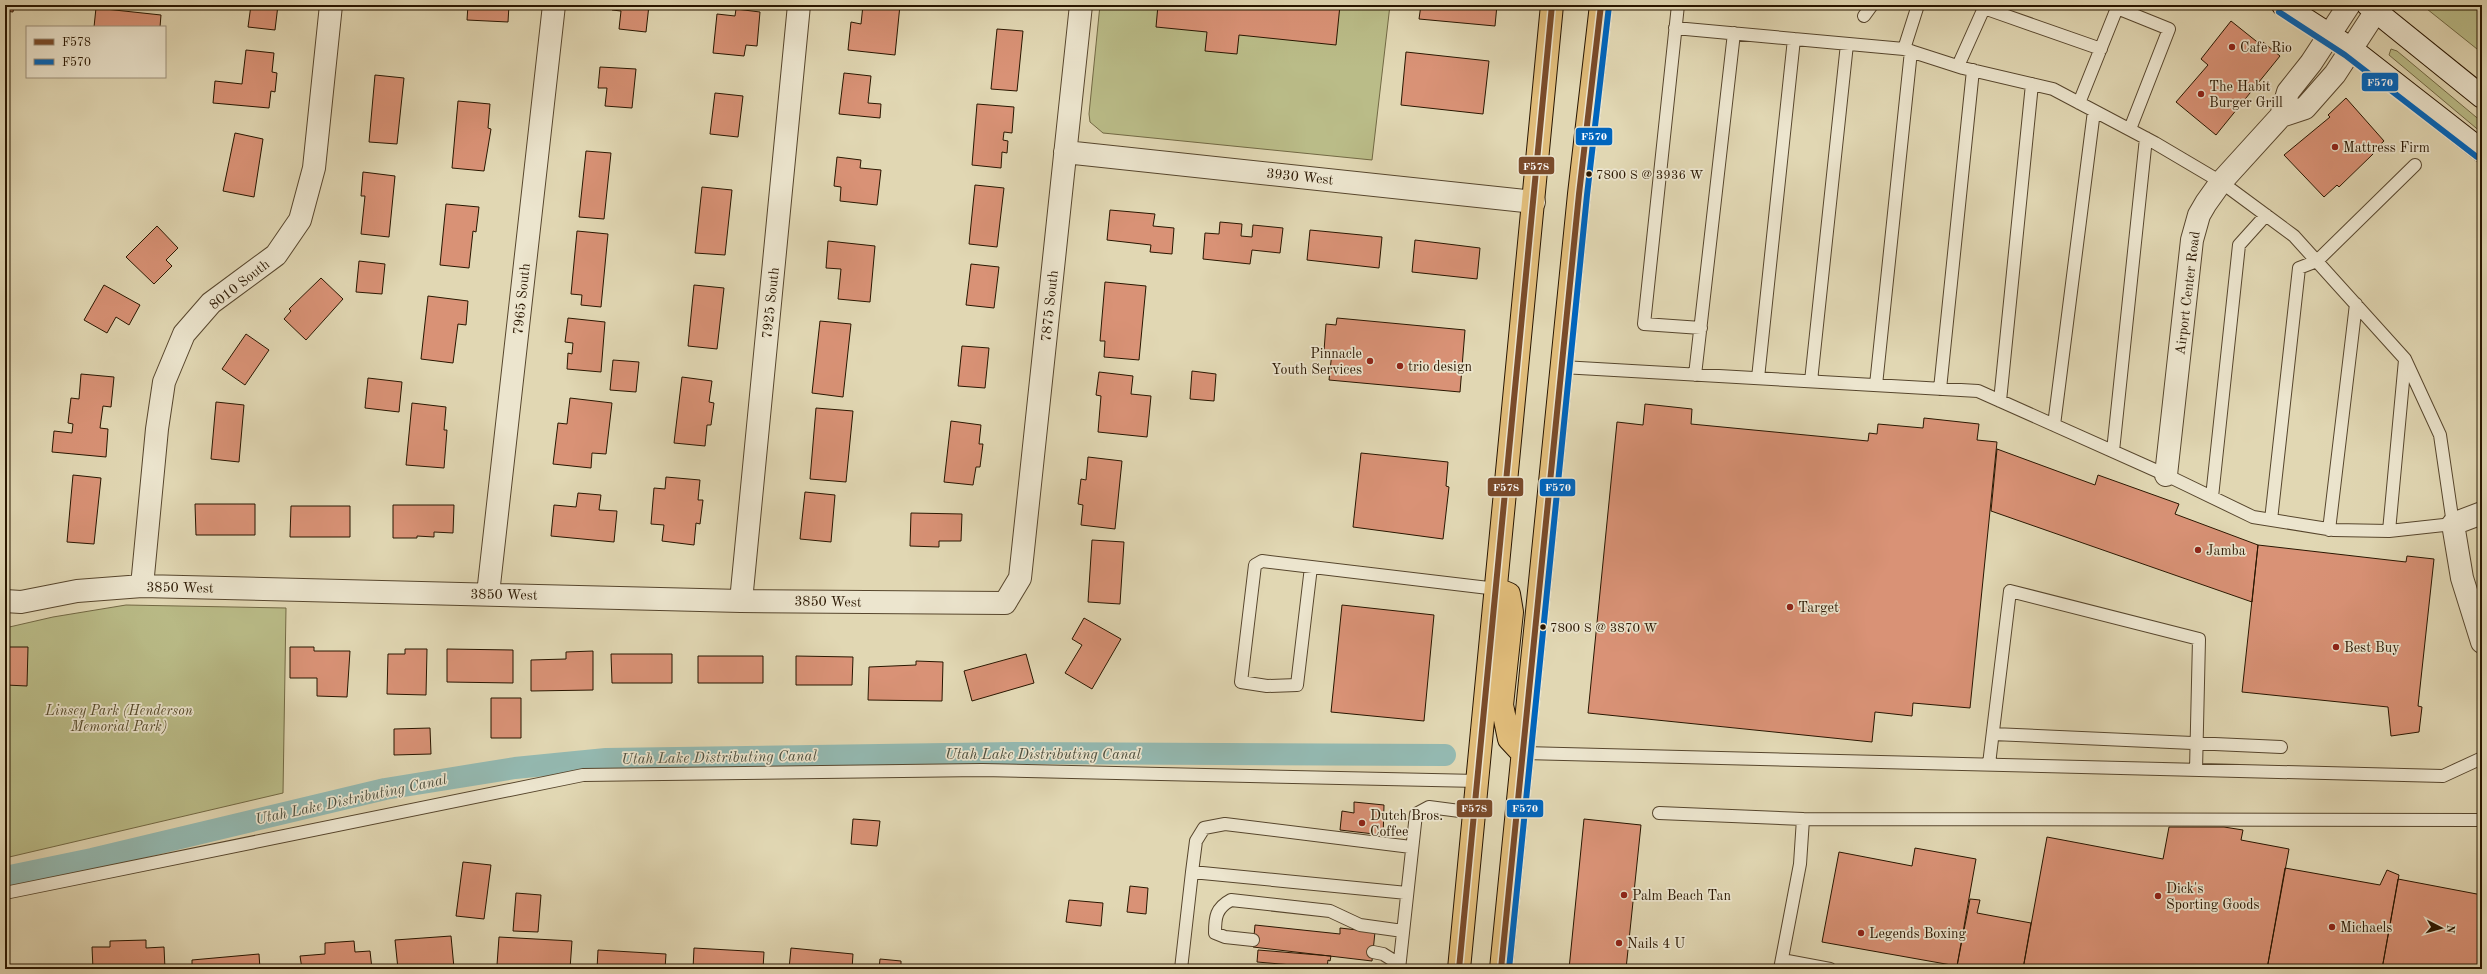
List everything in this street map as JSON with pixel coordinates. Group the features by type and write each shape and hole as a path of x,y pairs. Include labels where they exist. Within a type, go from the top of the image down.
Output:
{"main road":[{"path":"1459,969 1497,589 1552,5"},
{"path":"1501,969 1562,367 1601,5"},
{"path":"1497,589 1509,594 1512,612 1502,705 1509,738 1522,753"}],"street":[{"name":"8010 South","path":"142,586 157,429 164,382 184,334 211,303 276,255 300,220 314,168 331,5"},
{"name":"7965 South","path":"488,594 554,5"},
{"name":"7925 South","path":"742,601 799,5"},
{"name":"7875 South","path":"1005,603 1020,578 1081,5"},
{"path":"2283,5 2350,48 2482,151"},
{"name":"Airport Center Road","path":"2166,475 2192,240 2199,215 2221,182 2281,116 2288,92 2311,63 2349,5"},
{"path":"2372,8 2482,97"},
{"name":"Airport Center Road","path":"2281,116 2305,108 2335,74 2372,8"},
{"name":"3930 West","path":"1065,152 1534,202"},
{"path":"2482,513 2454,524 2462,578 2482,642"},
{"name":"3850 West","path":"5,601 21,602 77,591 142,586 742,601 1005,603"}],"lane":[{"path":"1678,5 1644,324 1701,328"},
{"path":"1864,16 1872,5"},
{"path":"1876,385 1908,50 1918,5"},
{"path":"1958,66 1984,8 2101,49"},
{"path":"2079,103 2117,8 2169,29 2130,129"},
{"path":"1562,367 1978,391 2166,475 2253,517 2329,530 2389,531 2454,524 2440,435 2405,359 2294,236 2221,182 2130,129 2053,89 1958,66 1908,50 1675,28"},
{"path":"1696,374 1734,33"},
{"path":"1758,378 1794,39"},
{"path":"1811,381 1847,44"},
{"path":"1940,389 1973,70"},
{"path":"2000,401 2032,84"},
{"path":"2054,425 2094,110"},
{"path":"2113,451 2146,138"},
{"path":"2271,520 2298,268 2317,261 2415,165"},
{"path":"2212,497 2239,245 2266,215"},
{"path":"2329,530 2356,304"},
{"path":"2389,531 2405,359"},
{"path":"1311,567 1297,685 1267,686 1241,682 1255,565 1262,561 1497,589"},
{"path":"1989,764 2010,591 2199,639 2196,770"},
{"path":"1993,734 2281,747"},
{"path":"1522,753 2443,776 2482,758"},
{"path":"5,894 584,775 982,770 1478,781"},
{"path":"1399,967 1411,847 1416,814 1430,807 1475,813"},
{"path":"1659,813 1803,819 2482,820"},
{"path":"1803,819 1800,864 1781,965 1830,969"},
{"path":"1181,969 1196,841 1204,828 1225,824 1411,847"},
{"path":"1192,872 1407,893"},
{"path":"1253,940 1225,937 1215,933 1214,918 1220,906 1231,900 1330,911 1360,925 1403,931"},
{"path":"1373,952 1383,954 1399,967"}],"green space":[{"path":"1100,5 1390,5 1372,160 1103,133 1090,122 1089,114"},
{"path":"2422,5 2482,5 2482,53"},
{"path":"2391,49 2397,51 2482,122 2482,133 2389,55"},
{"name":"Linsey Park (Henderson Memorial Park)","path":"126,605 286,608 283,793 5,858 5,628 53,617"}],"building":[{"path":"5,5 14,5 13,12 5,11"},
{"path":"251,5 278,5 275,30 248,27"},
{"path":"468,5 509,5 508,22 467,20"},
{"path":"613,5 649,5 646,32 619,29 621,11 612,10"},
{"path":"863,5 900,5 895,55 848,50 851,22 861,24"},
{"path":"1158,5 1340,5 1336,45 1239,35 1237,54 1205,51 1207,32 1156,27"},
{"path":"1421,5 1497,5 1495,26 1419,19"},
{"path":"96,8 161,15 160,26 94,26"},
{"path":"736,9 760,12 757,46 746,45 744,56 713,53 717,14 735,16"},
{"path":"2231,21 2261,45 2263,42 2280,56 2216,135 2176,102 2208,65 2201,59"},
{"path":"997,29 1023,31 1017,91 991,89"},
{"path":"246,50 274,53 272,72 277,73 275,92 271,91 269,108 213,103 215,81 242,84"},
{"path":"1406,52 1489,61 1483,114 1401,105"},
{"path":"600,67 636,69 632,108 605,106 607,88 598,88"},
{"path":"844,73 871,76 868,103 881,104 880,118 839,114"},
{"path":"375,75 404,78 397,144 369,142"},
{"path":"715,93 743,96 738,137 710,134"},
{"name":"Mattress Firm","path":"2346,98 2384,141 2372,152 2373,154 2339,187 2337,185 2324,197 2284,155 2330,117 2328,115"},
{"path":"458,101 490,104 488,128 491,129 484,171 452,168"},
{"path":"977,104 1014,107 1012,133 1004,132 1003,140 1008,141 1007,153 1002,152 1001,168 972,165"},
{"path":"235,133 263,139 254,197 223,191"},
{"path":"586,151 611,153 604,219 579,217"},
{"path":"837,157 861,160 860,168 881,170 877,205 840,201 841,187 834,186"},
{"path":"363,172 395,176 389,237 361,234 365,196 361,196"},
{"path":"975,185 1004,188 997,247 969,244"},
{"path":"702,187 732,190 725,255 695,253"},
{"path":"446,204 479,207 476,232 473,231 469,268 440,265"},
{"path":"1110,210 1155,214 1153,226 1174,228 1172,254 1150,252 1151,245 1107,240"},
{"path":"1220,222 1242,224 1241,236 1252,237 1253,225 1283,228 1280,253 1252,250 1250,264 1203,259 1205,233 1219,234"},
{"path":"157,226 178,248 166,260 172,266 154,284 126,257"},
{"path":"1310,230 1382,237 1379,268 1307,260"},
{"path":"577,231 608,234 601,307 581,305 582,295 571,294"},
{"path":"1415,240 1480,248 1477,279 1412,272"},
{"path":"828,241 875,246 870,302 838,299 841,269 826,268"},
{"path":"359,261 385,264 382,294 356,292"},
{"path":"971,264 999,267 994,308 966,305"},
{"path":"321,278 343,299 306,340 284,319 291,311 289,309"},
{"path":"1105,282 1146,286 1139,360 1104,357 1105,341 1100,341"},
{"path":"104,285 140,305 129,325 116,317 107,333 84,320"},
{"path":"694,285 724,288 717,349 688,346"},
{"path":"428,296 468,301 466,325 458,324 453,363 421,359"},
{"path":"568,318 605,322 601,372 567,369 568,353 572,354 573,343 565,342"},
{"path":"1337,318 1465,330 1460,392 1329,380 1332,352 1324,351 1326,324 1336,325"},
{"path":"820,321 851,324 843,397 812,393"},
{"path":"246,334 269,350 245,385 222,369"},
{"path":"962,346 989,348 985,388 958,386"},
{"path":"613,360 639,362 636,392 610,390"},
{"path":"1192,371 1216,374 1214,401 1190,399"},
{"path":"1099,372 1133,376 1131,394 1151,396 1147,437 1098,432 1101,396 1096,395"},
{"path":"81,374 114,377 111,407 103,406 100,428 108,429 106,457 52,452 54,431 72,433 73,424 68,423 71,398 79,399"},
{"path":"682,377 712,381 709,402 714,403 711,425 707,425 705,446 674,443"},
{"path":"368,378 402,382 399,412 365,408"},
{"path":"570,398 612,403 606,454 592,453 591,468 553,464 558,423 567,424"},
{"path":"216,402 244,405 239,462 211,459"},
{"path":"412,403 446,407 444,430 447,430 444,468 406,465"},
{"name":"Target","path":"1645,404 1692,409 1691,424 1868,441 1869,433 1877,434 1878,424 1923,428 1924,418 1979,424 1977,440 1997,442 1970,708 1913,703 1912,716 1875,712 1872,742 1588,713 1617,422 1643,425"},
{"path":"816,408 853,411 846,482 810,479"},
{"path":"951,421 981,425 979,444 983,444 980,467 976,467 973,485 944,482"},
{"path":"1997,449 2095,485 2098,475 2179,504 2175,514 2258,545 2252,602 1991,511"},
{"path":"1361,453 1448,462 1446,486 1449,487 1443,539 1353,527"},
{"path":"1088,457 1122,461 1115,529 1081,525 1083,505 1078,504 1081,479 1086,480"},
{"path":"73,475 101,478 94,544 67,542"},
{"path":"666,477 700,480 698,500 703,500 700,524 696,523 694,545 662,541 664,525 651,524 654,488 665,489"},
{"path":"805,492 835,495 831,542 800,539"},
{"path":"578,493 601,495 599,510 617,511 614,542 551,536 554,505 576,507"},
{"path":"195,504 255,504 255,535 196,535"},
{"path":"393,505 454,505 453,533 434,532 434,537 417,536 417,538 393,538"},
{"path":"291,506 350,506 350,537 290,537"},
{"path":"911,513 962,514 961,541 939,541 939,547 910,546"},
{"path":"1092,540 1124,542 1120,604 1088,602"},
{"name":"Best Buy","path":"2258,545 2406,562 2407,556 2434,559 2418,706 2422,707 2419,732 2391,736 2388,707 2242,692"},
{"path":"1342,605 1434,615 1424,721 1331,712"},
{"path":"1084,618 1121,639 1092,689 1065,673 1082,645 1072,639"},
{"path":"6,647 28,647 27,686 6,685"},
{"path":"290,647 314,647 314,651 350,651 347,697 317,696 317,678 290,678"},
{"path":"405,649 427,649 426,695 387,694 388,654 405,654"},
{"path":"447,649 513,650 513,683 447,682"},
{"path":"593,651 593,690 531,691 531,660 566,659 566,652"},
{"path":"611,654 672,654 672,683 612,683"},
{"path":"1026,654 1034,683 972,701 964,671"},
{"path":"698,656 763,656 763,683 698,683"},
{"path":"796,656 853,657 852,685 796,685"},
{"path":"916,661 943,662 942,701 868,700 869,667 916,665"},
{"path":"491,698 521,698 521,738 491,738"},
{"path":"430,728 431,754 394,755 394,729"},
{"name":"Dutch Bros. Coffee","path":"1354,802 1384,805 1383,840 1374,840 1374,834 1340,830 1342,811 1354,813"},
{"path":"853,819 880,821 877,846 851,844"},
{"path":"1584,819 1641,825 1626,969 1569,969"},
{"name":"Dick's Sporting Goods","path":"2169,827 2224,827 2243,830 2241,840 2289,849 2267,969 2023,969 2047,837 2163,859"},
{"path":"1915,848 1976,859 1957,966 1822,942 1839,852 1912,866"},
{"path":"463,862 491,865 484,919 456,916"},
{"name":"Michaels","path":"2285,868 2380,885 2387,870 2399,875 2382,969 2267,969"},
{"path":"2398,879 2482,895 2482,969 2382,969"},
{"path":"1130,886 1148,888 1146,914 1127,912"},
{"path":"516,893 541,895 538,932 513,931"},
{"path":"1970,899 1980,900 1977,913 2031,923 2023,969 1971,969 1957,966"},
{"path":"1069,900 1103,903 1101,926 1066,922"},
{"path":"1255,925 1340,934 1340,928 1375,932 1372,961 1253,947"},
{"path":"451,936 454,968 398,969 395,940"},
{"path":"499,937 572,941 570,969 497,965"},
{"path":"146,940 146,948 164,947 165,969 93,969 92,947 110,947 110,941"},
{"path":"354,941 355,952 370,951 372,969 302,969 300,956 325,954 325,943"},
{"path":"694,948 764,952 763,969 693,969"},
{"path":"791,948 853,954 852,969 789,969"},
{"path":"598,950 666,954 665,969 597,969"},
{"path":"1258,950 1331,956 1330,961 1328,960 1327,968 1257,962"},
{"path":"259,954 260,969 192,969 192,960"},
{"path":"880,959 901,961 901,969 879,969"}],"waterway":[{"name":"Utah Lake Distributing Canal","path":"5,877 92,859 385,789 515,768 606,759 1014,753 1445,755"}],"transit line":[{"name":"F578","path":"1459,969 1552,5"},
{"name":"F578","path":"1501,969 1579,194 1601,5"},
{"name":"F570","path":"1509,969 1587,195 1609,6"},
{"name":"F570","path":"2279,12 2345,55 2477,157"}],"place":[{"name":"Cafe Rio","path":"2232,47"},
{"name":"The Habit Burger Grill","path":"2201,94"},
{"name":"Mattress Firm","path":"2335,147"},
{"name":"7800 S @ 3936 W","path":"1589,174"},
{"name":"Pinnacle Youth Services","path":"1370,361"},
{"name":"trio design","path":"1400,366"},
{"name":"Jamba","path":"2198,550"},
{"name":"Target","path":"1790,607"},
{"name":"7800 S @ 3870 W","path":"1543,627"},
{"name":"Best Buy","path":"2336,647"},
{"name":"Dutch Bros. Coffee","path":"1362,823"},
{"name":"Palm Beach Tan","path":"1624,895"},
{"name":"Dick's Sporting Goods","path":"2158,896"},
{"name":"Michaels","path":"2332,927"},
{"name":"Legends Boxing","path":"1861,933"},
{"name":"Nails 4 U","path":"1619,943"}]}
